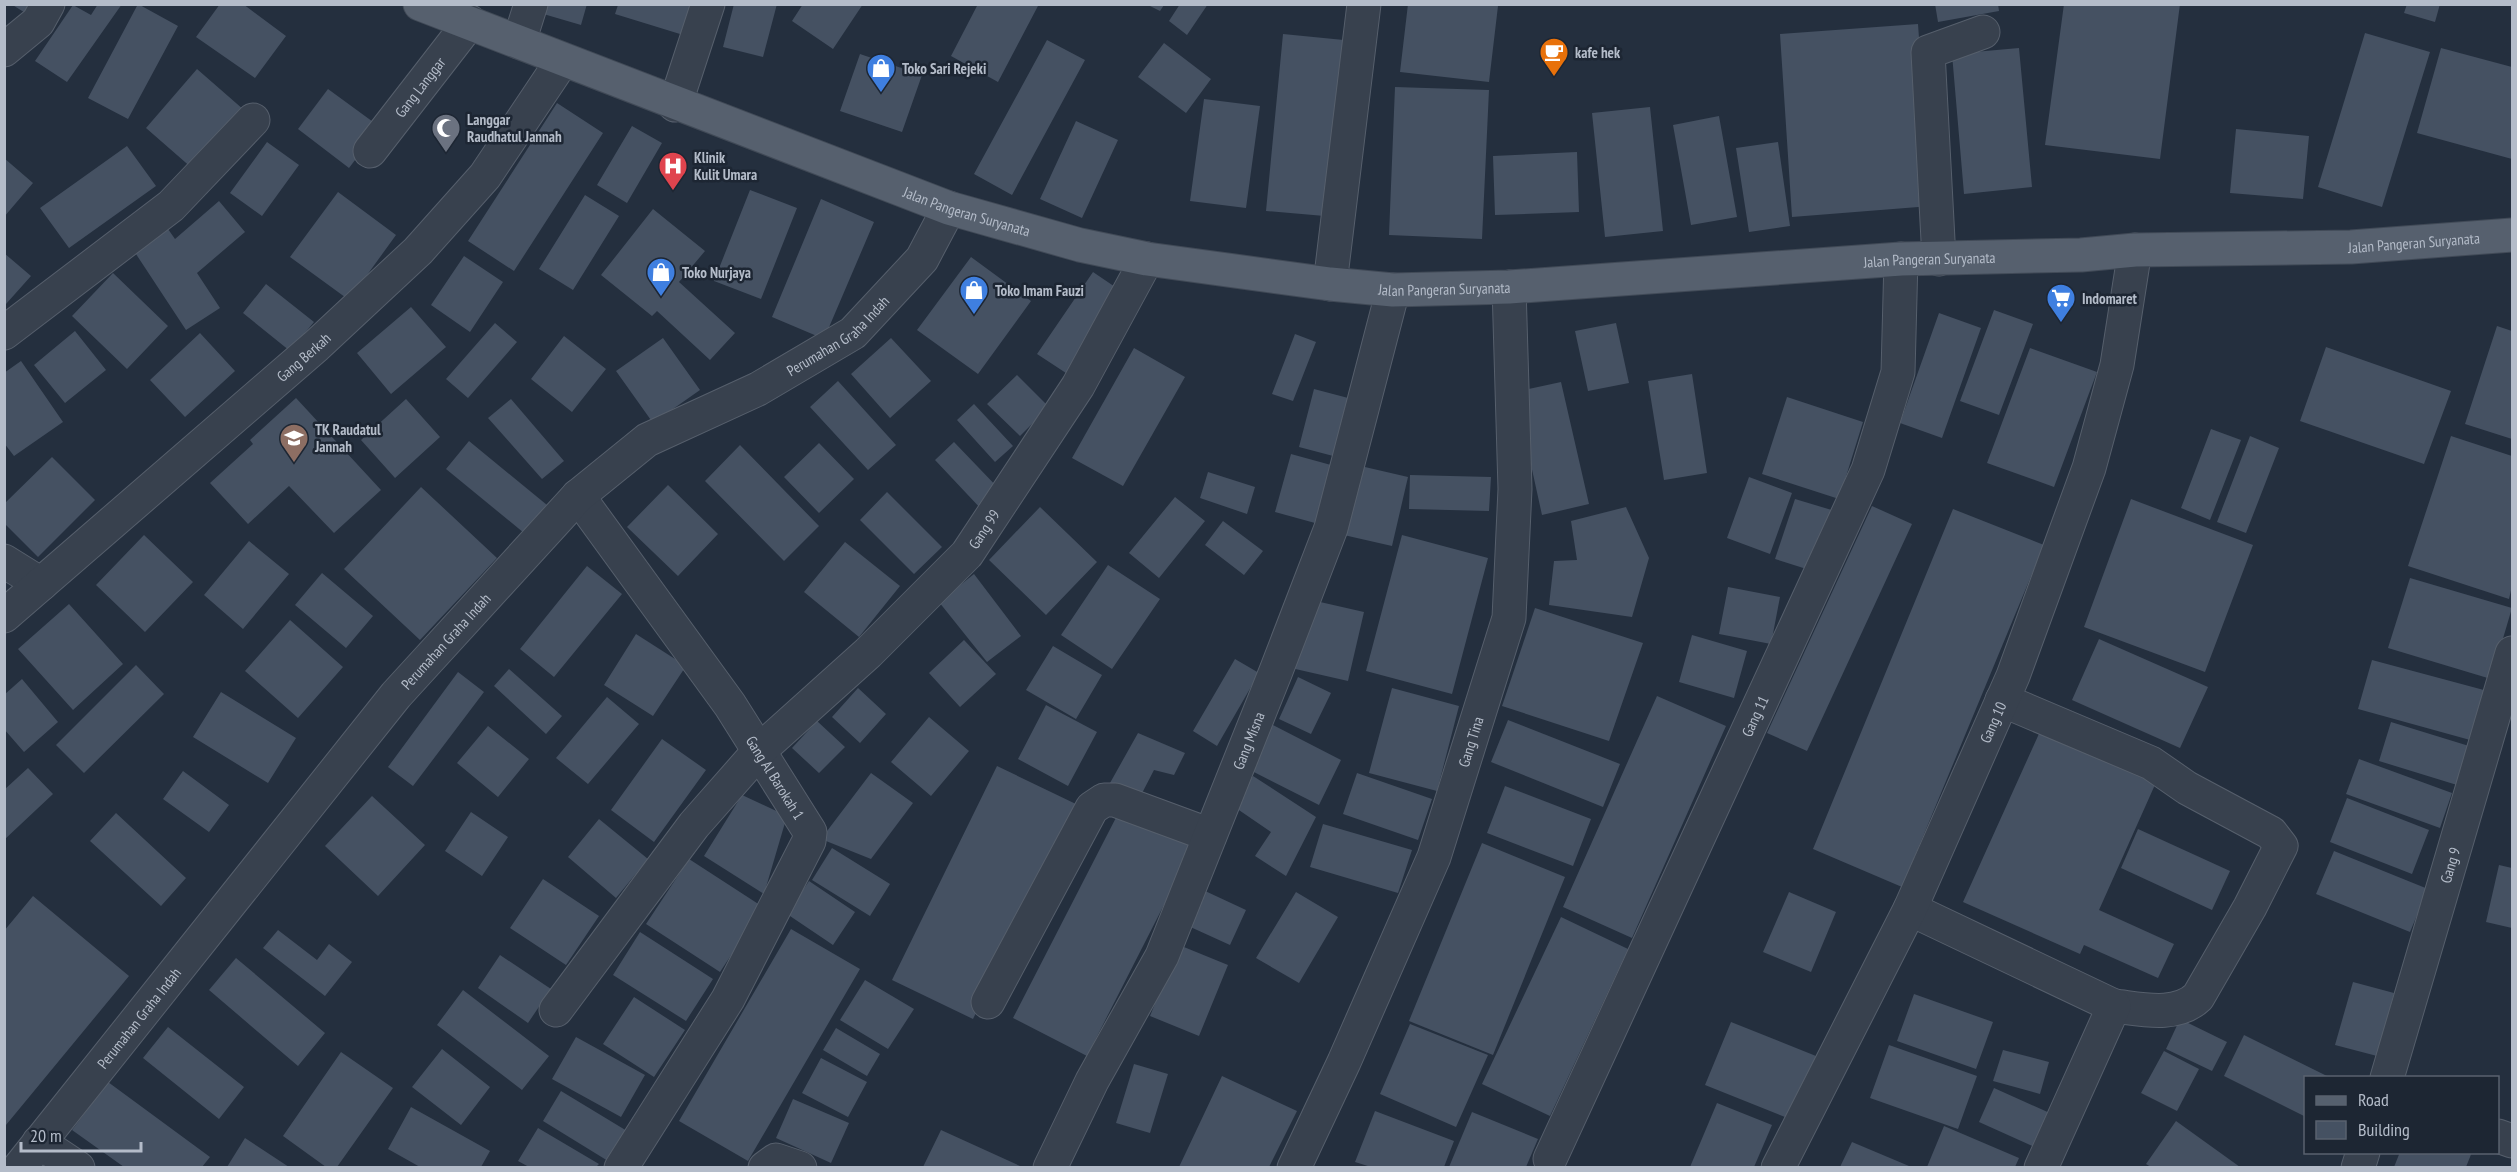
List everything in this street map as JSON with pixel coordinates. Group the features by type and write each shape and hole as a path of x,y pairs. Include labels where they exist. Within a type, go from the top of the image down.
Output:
{"main road":[{"name":"Jalan Pangeran Suryanata","path":"420,4 675,105 949,208 1080,245 1147,259 1330,284 1393,290 1509,287 1901,259 2081,255 2135,250 2350,247 2511,232"}],"street":[{"path":"4,50 38,22 48,4"},
{"path":"519,42 531,4"},
{"path":"675,105 708,4"},
{"path":"1330,284 1364,4"},
{"name":"Gang Langgar","path":"370,151 470,22"},
{"path":"1939,259 1928,52 1983,32"},
{"name":"Gang Berkah","path":"4,616 316,346 418,251 485,176 562,61"},
{"path":"4,333 171,206 253,120"},
{"name":"Perumahan Graha Indah","path":"19,1167 396,695 578,496 647,440 758,389 853,333 922,259 949,208"},
{"name":"Gang 10","path":"1778,1167 1910,909 2002,700 2089,468 2117,365 2135,250"},
{"name":"Gang 99","path":"556,1010 694,825 760,750 868,653 967,554 1078,386 1147,259"},
{"name":"Gang 11","path":"1550,1159 1868,470 1898,372 1901,259"},
{"name":"Gang Tina","path":"1294,1167 1344,1062 1434,857 1509,618 1515,489 1509,287"},
{"name":"Gang Misna","path":"1050,1167 1092,1080 1162,956 1331,528 1393,290"},
{"name":"Gang Al Barokah 1","path":"578,496 760,750 810,832 809,841 728,999 621,1167"},
{"path":"4,561 41,584"},
{"name":"Gang 9","path":"2387,1076 2512,653"},
{"path":"1910,909 2114,1006 2174,1010 2185,1007 2198,997 2250,907 2281,846 2271,833 2187,788 2151,763 2002,700"},
{"path":"988,1002 1092,808 1104,801 1115,800 1210,835"},
{"path":"2041,1167 2114,1006"},
{"path":"39,1142 78,1167"},
{"path":"765,1167 776,1160 800,1167"}],"building":[{"path":"11,4 44,4 35,19"},
{"path":"98,4 122,4 67,82 35,61 73,5 91,15"},
{"path":"138,4 178,26 128,119 88,98"},
{"path":"220,4 243,4 286,36 255,78 196,37"},
{"path":"542,4 587,4 581,25 540,13"},
{"path":"734,4 777,4 763,57 723,47"},
{"path":"803,4 863,4 833,49 792,21"},
{"path":"978,4 1039,4 998,82 951,56"},
{"path":"1180,4 1208,4 1187,35 1169,21"},
{"path":"1408,4 1498,6 1489,82 1400,72"},
{"path":"1935,4 1998,4 1999,11 1938,22"},
{"path":"2064,4 2180,4 2160,159 2045,145"},
{"path":"2407,4 2440,4 2435,22 2404,13"},
{"path":"618,5 704,5 693,38 615,14"},
{"path":"1148,5 1164,5 1160,11"},
{"path":"1918,24 1931,206 1792,217 1780,34"},
{"path":"2365,33 2430,52 2382,207 2318,187"},
{"path":"1283,34 1354,41 1336,217 1266,211"},
{"path":"1047,40 1085,60 1012,195 974,174"},
{"path":"1164,43 1211,79 1186,113 1138,77"},
{"path":"2019,48 2032,187 1964,194 1952,54"},
{"path":"2441,48 2512,67 2512,159 2417,133"},
{"name":"Toko Sari Rejeki","path":"860,54 922,75 902,132 840,111"},
{"path":"197,69 244,110 193,169 146,128"},
{"path":"1395,87 1489,90 1482,239 1389,235"},
{"path":"328,89 380,127 349,168 298,129"},
{"path":"1204,99 1260,106 1246,208 1190,201"},
{"path":"557,103 603,133 514,271 468,241"},
{"path":"1650,107 1663,231 1605,237 1592,113"},
{"path":"1719,116 1737,217 1691,225 1673,125"},
{"path":"1076,121 1118,140 1082,218 1040,199"},
{"path":"632,126 662,143 627,203 597,185"},
{"path":"2236,129 2309,136 2303,199 2230,193"},
{"path":"267,142 299,165 262,216 230,193"},
{"path":"1778,142 1790,226 1749,232 1736,148"},
{"path":"127,146 156,186 69,248 40,208"},
{"path":"1577,152 1579,212 1495,215 1493,156"},
{"path":"4,158 33,183 4,217"},
{"path":"750,190 797,208 761,299 714,281"},
{"path":"338,192 396,235 349,300 290,257"},
{"path":"585,195 619,216 573,290 539,269"},
{"path":"821,199 874,222 824,339 772,317"},
{"path":"219,201 245,232 197,273 220,308 186,330 134,251 168,229 175,239"},
{"name":"Toko Nurjaya","path":"653,209 705,251 679,282 735,333 710,360 657,311 652,316 601,275"},
{"path":"4,253 31,276 6,304 4,303"},
{"path":"464,256 503,282 470,332 431,305"},
{"name":"Toko Imam Fauzi","path":"971,257 1031,301 978,374 917,330"},
{"path":"1093,272 1124,293 1069,375 1037,354"},
{"path":"113,273 168,326 127,369 72,316"},
{"path":"266,284 314,322 290,351 243,313"},
{"path":"411,307 446,347 391,394 357,353"},
{"path":"1994,310 2033,324 1999,415 1960,401"},
{"path":"1939,313 1981,328 1942,438 1900,423"},
{"path":"495,323 517,342 468,398 446,379"},
{"path":"1616,323 1629,383 1588,391 1575,331"},
{"path":"2497,326 2512,331 2512,439 2465,424"},
{"path":"75,331 106,370 65,403 34,365"},
{"path":"200,333 235,371 185,417 150,380"},
{"path":"1295,334 1316,342 1293,401 1272,394"},
{"path":"564,336 606,369 572,412 531,379"},
{"path":"663,338 700,390 653,423 616,371"},
{"path":"891,338 931,381 890,418 851,374"},
{"path":"2326,347 2451,391 2424,464 2300,421"},
{"path":"1134,348 1185,377 1123,486 1072,458"},
{"path":"2030,348 2097,372 2054,487 1987,463"},
{"path":"21,361 63,422 14,456 4,443 4,373"},
{"path":"1692,374 1707,473 1664,480 1648,381"},
{"path":"1017,375 1049,407 1020,436 987,404"},
{"path":"838,381 896,445 868,470 810,407"},
{"path":"1561,382 1589,504 1542,515 1515,392"},
{"path":"1314,389 1352,399 1337,457 1299,447"},
{"path":"1787,397 1863,422 1839,499 1762,474"},
{"name":"TK Raudatul Jannah","path":"296,398 381,490 334,533 289,486 248,524 210,483 253,444 250,440"},
{"path":"406,399 440,437 395,478 361,440"},
{"path":"511,399 564,461 542,479 488,418"},
{"path":"974,404 1013,446 995,462 957,420"},
{"path":"2211,429 2241,440 2210,520 2181,508"},
{"path":"2250,436 2279,448 2246,533 2217,522"},
{"path":"2451,436 2512,456 2512,586 2509,599 2408,566"},
{"path":"469,441 547,505 524,533 446,469"},
{"path":"954,442 1002,492 983,511 935,460"},
{"path":"819,443 854,479 819,513 784,477"},
{"path":"740,445 819,526 784,561 705,481"},
{"path":"1291,454 1331,465 1315,523 1275,512"},
{"path":"52,457 95,500 38,557 4,523 4,504"},
{"path":"1352,464 1408,477 1392,546 1335,533"},
{"path":"1208,472 1255,487 1247,514 1200,498"},
{"path":"1410,475 1491,477 1489,511 1409,509"},
{"path":"1749,477 1792,493 1770,554 1727,538"},
{"path":"668,485 718,534 678,576 627,527"},
{"path":"421,487 497,558 420,640 344,569"},
{"path":"887,492 942,547 914,574 860,520"},
{"path":"1175,497 1205,521 1159,578 1129,553"},
{"path":"1795,499 1835,511 1816,572 1775,559"},
{"path":"2131,499 2253,545 2205,672 2084,627"},
{"path":"1872,506 1912,524 1807,751 1767,733"},
{"path":"1040,507 1097,562 1046,615 989,560"},
{"path":"1626,507 1649,558 1632,617 1549,605 1554,561 1577,560 1571,521"},
{"path":"1953,509 2044,545 1902,887 1813,849"},
{"path":"1223,521 1263,551 1244,575 1205,545"},
{"path":"144,535 193,582 145,632 96,585"},
{"path":"1402,535 1488,558 1452,694 1366,671"},
{"path":"249,541 289,574 243,629 204,595"},
{"path":"845,542 900,586 859,637 804,592"},
{"path":"1108,565 1160,599 1112,669 1061,635"},
{"path":"587,566 622,594 554,677 520,649"},
{"path":"322,573 373,616 346,648 295,605"},
{"path":"974,574 1021,636 987,662 939,602"},
{"path":"2410,578 2512,608 2491,679 2388,648"},
{"path":"1728,587 1780,597 1771,644 1719,634"},
{"path":"1307,599 1364,612 1348,681 1291,668"},
{"path":"69,604 123,664 73,710 18,649"},
{"path":"1535,608 1643,643 1609,741 1502,706"},
{"path":"290,620 343,667 298,718 245,671"},
{"path":"636,634 686,666 653,716 604,685"},
{"path":"1692,635 1747,651 1734,698 1679,682"},
{"path":"2099,639 2208,687 2180,748 2072,700"},
{"path":"964,640 996,674 960,707 929,673"},
{"path":"1053,646 1102,675 1076,719 1026,690"},
{"path":"1235,659 1259,673 1217,746 1193,731"},
{"path":"2372,660 2495,693 2481,743 2358,709"},
{"path":"136,665 164,694 84,773 56,745"},
{"path":"509,669 562,716 546,734 494,686"},
{"path":"458,672 484,692 413,786 388,767"},
{"path":"1298,677 1331,693 1311,734 1279,719"},
{"path":"22,679 58,722 24,752 4,729 4,695"},
{"path":"858,688 886,714 860,743 832,717"},
{"path":"1392,688 1459,706 1437,791 1369,773"},
{"path":"221,692 296,738 268,783 193,737"},
{"path":"1657,696 1726,726 1632,938 1563,907"},
{"path":"607,697 639,724 588,784 556,758"},
{"path":"1046,705 1097,732 1068,786 1018,759"},
{"path":"929,717 969,751 931,796 891,762"},
{"path":"1508,720 1620,764 1603,807 1491,762"},
{"path":"817,721 845,747 819,773 792,748"},
{"path":"2391,722 2469,746 2457,785 2379,761"},
{"path":"1271,724 1341,760 1319,805 1248,769"},
{"path":"488,726 529,759 498,797 457,763"},
{"path":"2042,727 2158,778 2099,910 2174,944 2158,978 2084,945 2080,954 1963,902"},
{"path":"1138,733 1185,753 1174,775 1154,770 1139,799 1110,783"},
{"path":"662,739 706,770 654,842 611,810"},
{"path":"2359,759 2452,793 2440,828 2346,794"},
{"path":"997,766 1078,805 973,1019 892,980"},
{"path":"28,768 53,794 4,840 4,790"},
{"path":"183,771 229,805 209,832 163,799"},
{"path":"871,773 913,803 871,859 821,839"},
{"path":"1357,773 1432,799 1418,840 1343,814"},
{"path":"1253,776 1316,817 1286,876 1255,856 1271,832 1233,806"},
{"path":"1505,786 1591,819 1573,866 1487,833"},
{"path":"742,795 787,816 764,894 704,856"},
{"path":"372,796 425,845 378,896 325,846"},
{"path":"2347,798 2429,830 2412,874 2330,842"},
{"path":"1123,804 1196,842 1087,1056 1013,1018"},
{"path":"471,812 508,837 482,876 445,851"},
{"path":"116,813 186,878 161,906 90,841"},
{"path":"599,819 648,859 616,898 568,857"},
{"path":"1323,824 1412,850 1398,893 1310,867"},
{"path":"2138,829 2230,871 2212,910 2121,868"},
{"path":"1482,843 1565,877 1493,1055 1409,1021"},
{"path":"832,848 890,884 870,916 812,880"},
{"path":"2334,851 2428,889 2410,932 2316,894"},
{"path":"689,859 763,907 720,972 646,924"},
{"path":"2499,865 2512,868 2512,928 2486,922"},
{"path":"543,879 599,916 566,965 510,928"},
{"path":"809,881 855,912 833,945 787,914"},
{"path":"1203,890 1246,910 1230,945 1186,925"},
{"path":"1296,892 1338,917 1299,983 1256,958"},
{"path":"1789,892 1836,912 1811,972 1763,952"},
{"path":"33,896 129,976 6,1125 4,931"},
{"path":"1561,917 1628,949 1550,1116 1482,1084"},
{"path":"791,929 860,969 748,1161 679,1121"},
{"path":"278,930 317,960 329,944 352,962 325,996 263,948"},
{"path":"640,932 713,979 686,1021 613,975"},
{"path":"1179,945 1228,965 1199,1036 1150,1016"},
{"path":"500,955 551,989 528,1023 478,988"},
{"path":"236,958 325,1033 298,1066 209,990"},
{"path":"865,980 914,1009 888,1049 840,1020"},
{"path":"2353,982 2394,993 2377,1056 2335,1045"},
{"path":"463,990 549,1056 522,1090 437,1025"},
{"path":"1914,994 1993,1022 1976,1069 1897,1041"},
{"path":"634,997 685,1030 654,1077 603,1044"},
{"path":"2180,1019 2227,1042 2212,1071 2166,1049"},
{"path":"1731,1022 1816,1056 1790,1119 1705,1085"},
{"path":"1410,1024 1488,1055 1456,1127 1380,1094"},
{"path":"168,1027 244,1087 219,1119 143,1058"},
{"path":"836,1028 880,1054 867,1076 823,1050"},
{"path":"2244,1035 2327,1076 2304,1076 2304,1116 2224,1076"},
{"path":"576,1037 645,1075 621,1117 552,1079"},
{"path":"1889,1045 1977,1076 1958,1129 1870,1098"},
{"path":"442,1049 490,1087 461,1125 412,1087"},
{"path":"2003,1050 2049,1062 2040,1094 1993,1081"},
{"path":"2164,1051 2199,1069 2177,1111 2141,1093"},
{"path":"341,1052 393,1088 337,1167 326,1167 283,1136"},
{"path":"821,1058 867,1082 848,1117 802,1093"},
{"path":"1134,1064 1168,1074 1150,1133 1116,1123"},
{"path":"1222,1076 1297,1111 1269,1167 1179,1167"},
{"path":"108,1082 210,1157 202,1167 124,1167 72,1130"},
{"path":"1994,1088 2052,1114 2037,1148 1979,1122"},
{"path":"561,1091 627,1131 608,1161 543,1121"},
{"path":"793,1099 849,1123 831,1163 776,1138"},
{"path":"1717,1103 1772,1125 1754,1167 1690,1167"},
{"path":"411,1107 490,1151 481,1167 420,1167 388,1149"},
{"path":"1375,1111 1454,1141 1444,1167 1371,1167 1355,1162"},
{"path":"1472,1112 1538,1139 1526,1167 1449,1167"},
{"path":"2176,1121 2240,1167 2151,1167 2146,1164"},
{"path":"1944,1126 2019,1158 2015,1167 1927,1167"},
{"path":"538,1128 599,1164 596,1167 529,1167 518,1161"},
{"path":"941,1130 1020,1166 923,1167"},
{"path":"245,1138 289,1167 227,1167"},
{"path":"1852,1142 1909,1166 1840,1167"},
{"path":"2399,1154 2471,1154 2466,1167 2394,1167"}],"place":[{"name":"kafe hek","path":"1554,78"},
{"name":"Toko Sari Rejeki","path":"881,94"},
{"name":"Langgar Raudhatul Jannah","path":"446,154"},
{"name":"Klinik Kulit Umara","path":"673,192"},
{"name":"Toko Nurjaya","path":"661,298"},
{"name":"Toko Imam Fauzi","path":"974,316"},
{"name":"Indomaret","path":"2061,324"},
{"name":"TK Raudatul Jannah","path":"294,464"}]}
